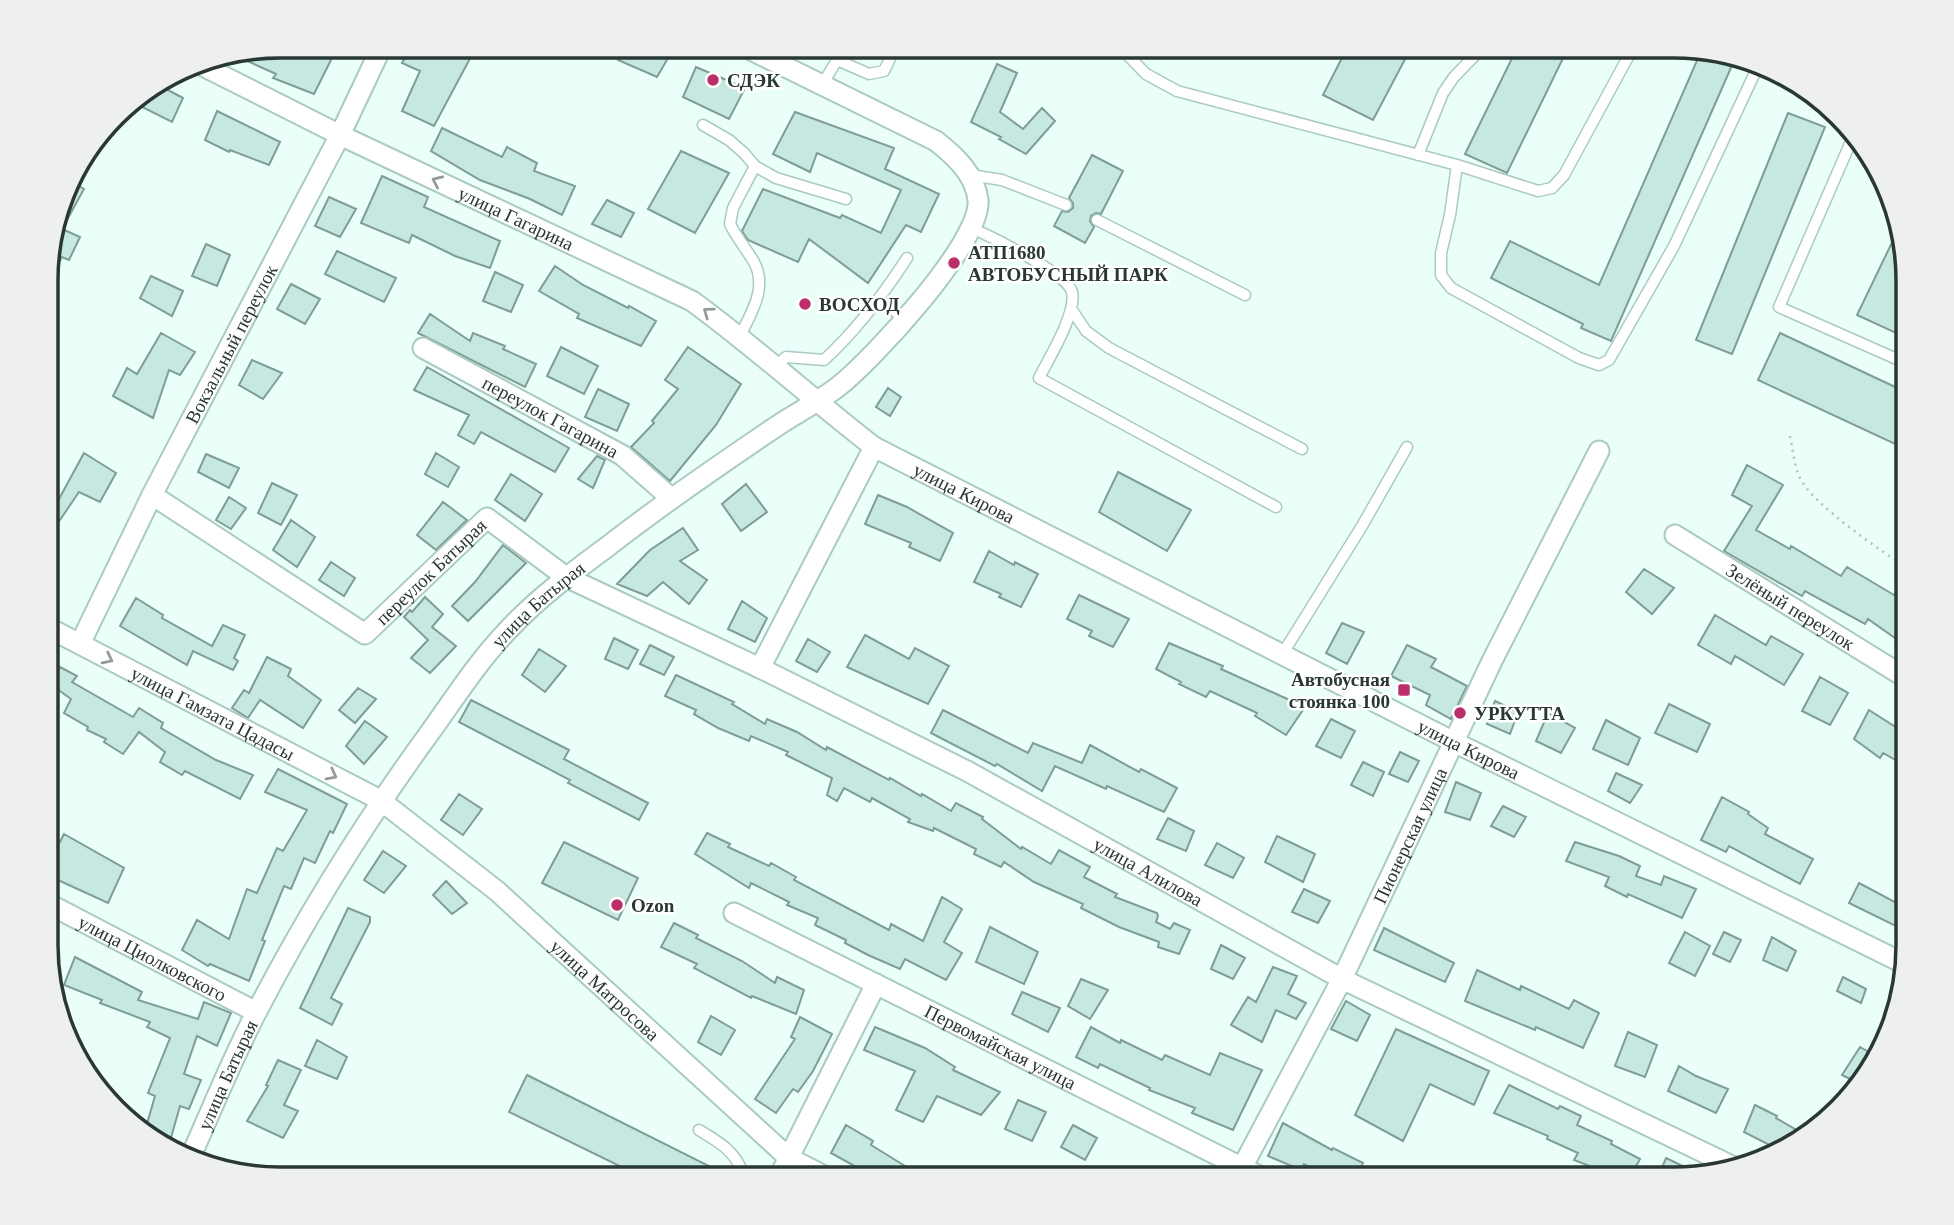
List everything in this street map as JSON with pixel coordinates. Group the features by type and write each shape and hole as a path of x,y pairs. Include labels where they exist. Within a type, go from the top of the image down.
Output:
{"street":[{"name":"Вокзальный переулок","path":"80,644 152,495 340,135 376,58"},
{"name":"улица Батырая","path":"194,1149 256,1012 359,833 380,800 509,628 566,577 671,498 783,422 817,403 843,383 906,318 959,253 971,229 978,201 970,175 956,156 936,141 767,58"},
{"name":"улица Гагарина","path":"210,69 340,135 692,301 740,336 817,403"},
{"name":"переулок Гагарина","path":"423,348 622,455 671,498"},
{"name":"улица Кирова","path":"817,403 874,447 1454,742 1896,960"},
{"path":"760,668 874,447"},
{"name":"Пионерская улица","path":"1242,1167 1342,979 1492,661 1599,451"},
{"name":"переулок Батырая","path":"152,495 365,634 487,518 566,577"},
{"name":"Зелёный переулок","path":"1675,536 1896,672"},
{"name":"улица Алилова","path":"566,577 760,668 967,771 1342,979 1723,1162"},
{"name":"улица Гамзата Цадасы","path":"58,633 380,800"},
{"name":"улица Матросова","path":"380,800 497,891 789,1158 807,1167"},
{"name":"улица Циолковского","path":"58,910 256,1012"},
{"name":"Первомайская улица","path":"734,913 1227,1167"},
{"path":"784,1167 876,984"}],"lane":[{"path":"822,86 837,60 869,74 884,71 890,58"},
{"path":"1131,58 1146,74 1177,91 1457,165 1538,191 1552,188 1564,175 1627,58"},
{"path":"1419,155 1443,93 1472,58"},
{"path":"1457,165 1441,253 1441,275 1451,288 1579,358 1599,365 1609,359 1674,246 1755,73"},
{"path":"703,125 729,140 755,166 776,178 846,199"},
{"path":"1851,146 1779,307 1896,359"},
{"path":"740,336 758,298 760,283 755,264 730,224 733,208 755,166"},
{"path":"970,175 1002,180 1066,205"},
{"path":"1097,220 1245,295"},
{"path":"971,229 998,240 1064,279 1073,291 1072,310 1039,378 1276,507"},
{"path":"775,367 786,357 824,360 879,302 907,258"},
{"path":"879,302 906,318"},
{"path":"1072,310 1086,331 1109,348 1302,449"},
{"path":"1283,653 1362,526 1407,447"},
{"path":"699,1130 737,1157 741,1167"}],"path":[{"path":"1790,436 1800,479 1827,509 1896,560"}],"building":[{"path":"332,58 314,94 273,78 276,74 247,61"},
{"path":"405,58 470,58 434,126 402,111 420,71 402,63"},
{"path":"619,58 668,58 657,77 618,60"},
{"path":"1342,58 1406,58 1373,120 1323,95"},
{"path":"1512,58 1563,58 1507,173 1465,154"},
{"path":"1697,60 1732,65 1611,341 1581,328 1583,324 1491,278 1510,241 1599,285"},
{"path":"997,64 1017,73 1000,112 1023,129 1042,108 1055,121 1026,154 999,139 1001,137 971,122"},
{"path":"696,67 745,88 729,119 683,97"},
{"path":"166,89 183,98 172,122 141,107"},
{"path":"217,111 280,142 269,165 230,150 229,152 205,140"},
{"path":"795,112 894,148 885,169 939,194 921,232 906,225 868,283 809,239 798,262 748,240 742,231 763,189 840,218 842,215 881,233 901,190 817,153 810,172 773,154"},
{"path":"1788,113 1825,127 1732,354 1696,340"},
{"path":"442,128 502,157 507,147 537,163 534,171 575,186 562,215 530,199 480,180 431,151"},
{"path":"681,151 729,173 695,233 648,209"},
{"path":"1092,155 1123,171 1101,214 1091,216 1090,221 1094,227 1085,243 1054,226 1062,211 1068,212 1073,208 1069,198"},
{"path":"382,176 428,197 424,207 500,241 490,268 455,256 412,235 409,243 361,223"},
{"path":"79,186 84,189 65,224"},
{"path":"329,197 356,209 340,237 315,226"},
{"path":"607,200 634,213 621,237 592,224"},
{"path":"64,230 80,237 69,260 62,257 59,262"},
{"path":"1893,241 1896,265 1896,333 1857,315"},
{"path":"206,244 230,255 217,286 192,276"},
{"path":"337,251 396,278 384,302 325,274"},
{"path":"555,266 583,285 656,321 641,346 577,318 579,314 539,291"},
{"path":"495,272 523,285 511,312 483,301"},
{"path":"151,276 183,291 172,316 140,298"},
{"path":"291,284 320,299 305,324 277,309"},
{"path":"430,314 470,341 473,333 505,346 503,349 536,364 525,387 418,333"},
{"path":"161,333 195,352 180,375 169,370 153,418 113,396 127,368 137,374"},
{"path":"1780,333 1896,387 1896,444 1758,380"},
{"path":"561,347 598,366 584,394 547,376"},
{"path":"688,347 741,384 716,425 670,481 631,447 654,423 652,421 678,389 665,380"},
{"path":"252,360 282,373 263,399 239,385"},
{"path":"427,367 569,448 555,472 481,432 474,444 458,435 469,415 414,390"},
{"path":"888,388 901,397 890,416 876,407"},
{"path":"598,389 629,404 617,431 585,417"},
{"path":"84,453 116,473 100,502 79,492 58,523 59,499"},
{"path":"436,453 459,467 448,487 425,474"},
{"path":"206,454 239,468 229,488 198,472"},
{"path":"597,456 605,460 593,488 578,479"},
{"path":"1747,465 1783,485 1756,530 1790,549 1791,546 1841,576 1847,567 1894,595 1896,592 1896,639 1868,619 1865,624 1805,591 1802,596 1724,551 1752,506 1732,495"},
{"path":"1118,472 1191,510 1167,551 1099,512"},
{"path":"511,474 542,494 525,521 495,500"},
{"path":"272,483 297,495 281,525 258,513"},
{"path":"746,484 767,512 741,531 722,504"},
{"path":"878,495 907,507 953,533 940,561 909,547 911,543 865,524"},
{"path":"229,497 246,508 231,529 216,520"},
{"path":"443,502 467,520 436,550 417,535"},
{"path":"291,520 315,537 297,567 273,550"},
{"path":"683,528 698,550 680,561 707,580 689,604 663,582 647,596 617,584 650,550"},
{"path":"503,545 526,563 468,621 452,606 475,582"},
{"path":"989,551 1038,574 1021,607 974,582"},
{"path":"331,562 355,578 344,596 319,580"},
{"path":"1644,569 1674,588 1652,614 1626,592"},
{"path":"1079,595 1129,619 1113,647 1089,636 1092,631 1067,619"},
{"path":"425,597 443,614 432,627 456,646 430,673 411,658 428,640 404,617"},
{"path":"136,598 163,615 162,618 212,646 223,625 245,635 234,658 238,661 233,670 193,651 187,665 120,626"},
{"path":"742,601 767,618 755,642 728,629"},
{"path":"1715,615 1766,645 1771,636 1803,654 1784,685 1735,656 1731,664 1698,645"},
{"path":"1342,623 1364,632 1347,664 1326,653"},
{"path":"865,635 909,659 915,648 949,666 928,704 847,667"},
{"path":"614,638 638,650 628,669 605,659"},
{"path":"808,639 830,652 817,672 796,661"},
{"path":"1169,643 1223,666 1221,669 1305,707 1286,735 1255,716 1257,713 1210,691 1206,697 1156,669"},
{"path":"650,645 674,657 664,675 640,664"},
{"path":"1407,645 1436,659 1431,667 1467,686 1451,719 1426,705 1430,695 1391,676"},
{"path":"539,649 566,666 545,692 522,675"},
{"path":"267,657 291,669 288,676 321,700 303,728 260,700 248,718 232,708 244,690 249,693"},
{"path":"60,667 77,676 72,682 133,717 139,708 163,723 161,728 216,760 253,775 240,799 185,771 182,775 160,762 165,752 139,732 123,754 104,742 106,739 87,730 88,727 64,713 71,699 58,690"},
{"path":"676,675 734,702 732,704 765,724 767,719 797,732 826,750 827,747 951,811 956,803 983,817 982,819 1021,849 1022,847 1051,864 1059,850 1090,867 1084,877 1117,894 1115,897 1157,913 1156,922 1170,929 1174,923 1190,930 1179,954 1158,947 1159,942 1119,927 1081,908 1083,904 1034,882 1004,862 1001,867 974,854 976,849 934,828 933,831 908,822 910,819 872,798 870,802 844,788 837,801 827,795 832,778 786,755 788,752 751,736 749,741 718,728 694,714 696,710 665,696"},
{"path":"1820,677 1848,693 1830,725 1802,711"},
{"path":"358,688 376,699 355,723 339,710"},
{"path":"471,700 569,750 564,759 648,803 639,820 568,783 570,780 459,722"},
{"path":"1495,701 1518,712 1510,734 1487,724"},
{"path":"1669,704 1710,724 1697,752 1655,733"},
{"path":"943,710 1028,753 1033,743 1082,763 1090,745 1139,772 1141,769 1177,788 1164,812 1055,766 1042,791 997,764 995,766 931,733"},
{"path":"1869,710 1896,727 1896,760 1883,753 1880,758 1854,739"},
{"path":"1548,713 1575,728 1561,753 1536,741"},
{"path":"1331,719 1355,731 1341,758 1316,746"},
{"path":"1606,720 1640,738 1628,765 1593,749"},
{"path":"365,721 387,737 364,764 346,746"},
{"path":"1400,752 1419,761 1408,782 1389,774"},
{"path":"1363,762 1384,772 1373,796 1351,785"},
{"path":"278,769 347,804 315,863 304,858 291,889 284,886 249,981 210,964 208,966 182,950 197,920 229,939 247,889 257,893 277,848 283,851 307,810 265,792"},
{"path":"1616,773 1642,785 1630,803 1608,791"},
{"path":"1456,782 1481,793 1470,820 1445,812"},
{"path":"459,794 482,809 463,835 441,820"},
{"path":"1722,797 1749,812 1748,814 1768,828 1765,834 1813,859 1800,884 1729,846 1726,852 1701,840"},
{"path":"1503,806 1526,817 1514,837 1491,826"},
{"path":"1168,818 1194,831 1186,851 1157,839"},
{"path":"707,833 730,844 728,847 769,866 771,863 796,877 794,880 889,930 891,924 923,941 942,897 962,909 944,942 962,953 946,980 905,959 900,969 868,955 845,943 846,940 815,925 818,918 787,905 789,902 751,883 749,888 695,854"},
{"path":"64,834 124,868 108,903 58,880 58,841 60,842"},
{"path":"1277,836 1315,854 1303,882 1265,862"},
{"path":"564,842 638,878 618,920 542,883"},
{"path":"1575,842 1619,856 1640,866 1636,876 1661,885 1664,876 1696,889 1682,918 1628,894 1627,897 1605,886 1609,877 1566,861"},
{"path":"1217,843 1244,858 1233,878 1205,865"},
{"path":"383,851 406,866 384,893 364,880"},
{"path":"446,881 467,903 452,914 433,895"},
{"path":"1859,883 1896,903 1896,926 1849,903"},
{"path":"1304,889 1330,901 1318,923 1292,912"},
{"path":"348,908 370,917 370,922 331,998 342,1004 332,1025 300,1008"},
{"path":"674,923 775,983 777,977 804,990 796,1014 752,996 751,998 694,968 697,964 661,947"},
{"path":"990,927 1038,952 1024,984 976,962"},
{"path":"1384,928 1454,963 1445,982 1374,950"},
{"path":"1685,932 1710,946 1695,976 1669,963"},
{"path":"1724,932 1741,940 1730,962 1713,954"},
{"path":"1772,937 1796,951 1787,971 1763,960"},
{"path":"1221,945 1245,958 1233,979 1211,969"},
{"path":"75,957 142,992 138,1000 198,1019 204,1002 231,1013 217,1046 197,1036 184,1074 201,1080 189,1109 180,1106 171,1138 147,1123 155,1096 148,1093 170,1038 147,1027 150,1022 100,1003 102,1000 64,985"},
{"path":"1273,967 1297,976 1288,994 1306,1003 1296,1019 1276,1010 1262,1042 1231,1025 1248,997 1256,1002"},
{"path":"1477,970 1520,990 1521,986 1569,1009 1574,1000 1599,1013 1583,1048 1536,1027 1535,1030 1465,1001"},
{"path":"1843,977 1866,989 1861,1003 1837,991"},
{"path":"1081,979 1108,990 1090,1019 1068,1006"},
{"path":"1022,992 1060,1008 1048,1032 1012,1014"},
{"path":"1346,1001 1370,1015 1357,1041 1331,1029"},
{"path":"711,1016 735,1030 721,1055 698,1042"},
{"path":"800,1017 832,1034 813,1071 798,1092 793,1089 776,1113 755,1099 795,1039 791,1037"},
{"path":"875,1027 925,1048 955,1067 953,1070 1000,1092 981,1115 937,1096 923,1122 896,1110 915,1071 864,1050"},
{"path":"1091,1027 1120,1043 1121,1040 1162,1060 1165,1055 1210,1075 1220,1053 1262,1070 1233,1130 1192,1113 1195,1108 1149,1090 1150,1088 1100,1064 1098,1068 1076,1057"},
{"path":"1396,1029 1489,1071 1474,1105 1430,1084 1403,1141 1355,1115"},
{"path":"1628,1032 1657,1045 1645,1077 1615,1066"},
{"path":"317,1040 347,1057 337,1079 305,1066"},
{"path":"1860,1047 1868,1052 1851,1079 1842,1075"},
{"path":"278,1060 301,1070 284,1105 298,1111 283,1138 247,1121 268,1086 266,1085"},
{"path":"1679,1066 1728,1089 1716,1113 1668,1091"},
{"path":"527,1075 711,1167 621,1167 509,1112"},
{"path":"1509,1085 1558,1109 1560,1106 1581,1116 1577,1125 1612,1141 1611,1144 1640,1159 1636,1167 1592,1167 1574,1160 1578,1153 1547,1139 1548,1136 1494,1113"},
{"path":"1018,1100 1046,1112 1032,1141 1005,1129"},
{"path":"1755,1105 1796,1130 1770,1145 1744,1132"},
{"path":"1283,1123 1332,1150 1333,1148 1363,1163 1361,1167 1310,1167 1304,1164 1302,1167 1294,1167 1268,1156"},
{"path":"846,1125 873,1141 871,1145 907,1167 856,1167 831,1153"},
{"path":"1073,1125 1097,1138 1085,1160 1061,1147"},
{"path":"1666,1158 1685,1167 1662,1167"}],"place":[{"name":"СДЭК","path":"713,80"},
{"name":"АТП1680 АВТОБУСНЫЙ ПАРК","path":"954,263"},
{"name":"ВОСХОД","path":"805,304"},
{"name":"Автобусная стоянка 100","path":"1404,690"},
{"name":"УРКУТТА","path":"1460,713"},
{"name":"Ozon","path":"617,905"}]}
